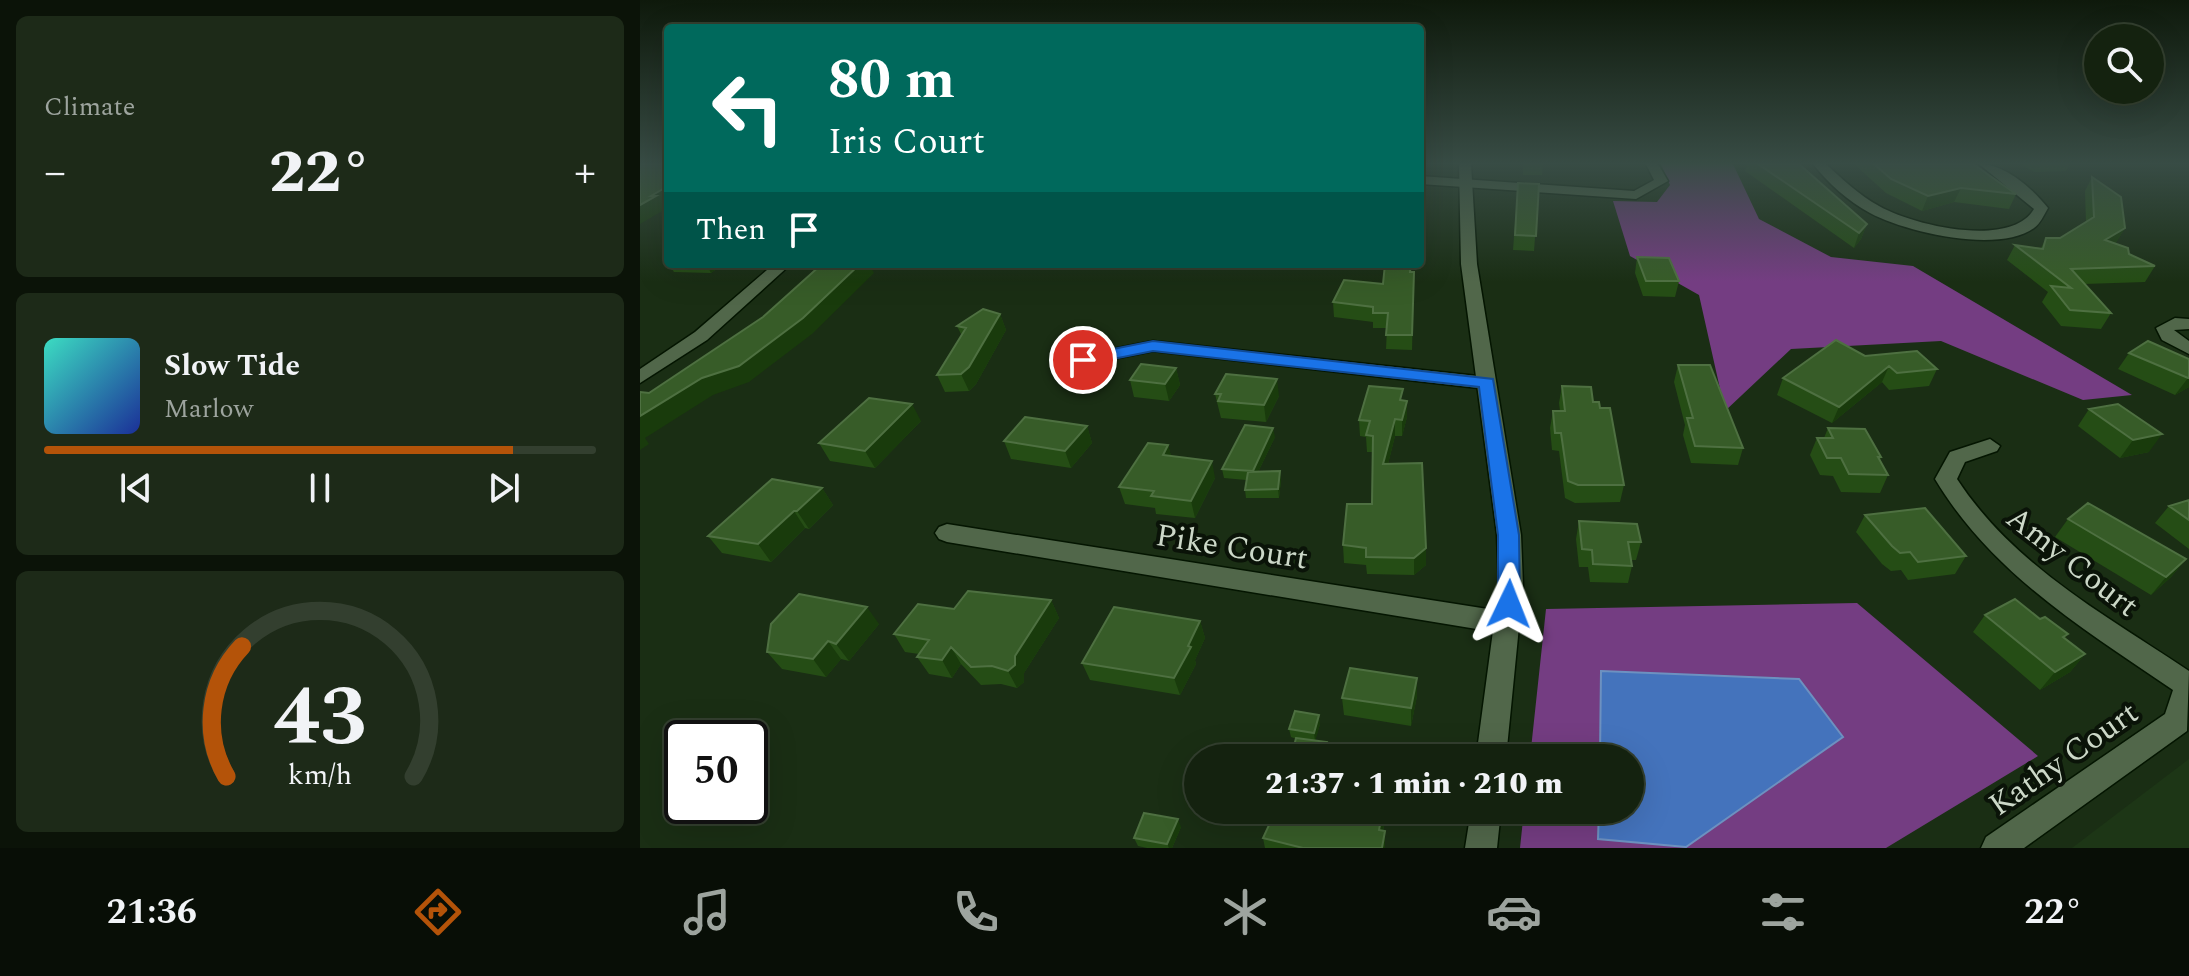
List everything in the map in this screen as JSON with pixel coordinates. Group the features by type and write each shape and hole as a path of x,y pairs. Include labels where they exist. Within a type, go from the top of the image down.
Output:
{"street":[{"path":"1467,204 1469,264 1509,535 1511,586 1493,744"},
{"path":"1865,204 1881,214 1911,223 1977,233 2005,233 2025,227 2036,219 2041,208 2037,204"},
{"path":"640,377 701,336 778,268"},
{"path":"2189,324 2168,325 2165,332 2189,349"},
{"path":"1083,360 1153,346 1487,383"},
{"name":"Amy Court","path":"1990,446 1957,457 1946,479 1961,508 2029,574 2188,685"},
{"name":"Pike Court","path":"947,533 1507,623"},
{"name":"Kathy Court","path":"1997,848 2177,722 2188,685"},
{"path":"1481,848 1484,824"}],"shaded area":[{"path":"1614,204 1752,204 1759,219 1831,257 1913,266 2132,395 2083,400 1941,341 1791,349 1725,411 1699,295 1630,256"},
{"path":"1857,603 2038,756 1886,848 1520,848 1523,824 1644,824 1644,744 1532,744 1546,609"},
{"path":"2189,759 2189,848 2072,848"}],"water":[{"path":"1601,671 1799,679 1843,737 1686,847 1598,839 1599,824 1644,824 1644,744 1600,744"}],"building":[{"path":"1517,204 1538,204 1536,236 1515,235"},
{"path":"1816,204 1844,204 1867,224 1859,233"},
{"path":"2093,204 2122,204 2125,228 2105,240 2128,248 2129,254 2155,266 2071,269 2111,313 2070,310 2051,286 2071,288 2015,245 2043,249 2046,238 2060,238 2094,217"},
{"path":"1637,257 1669,258 1679,281 1646,281"},
{"path":"818,268 856,268 803,318 739,366 702,378 640,416 640,392 649,393 763,317"},
{"path":"1385,268 1410,268 1410,272 1414,272 1412,335 1386,335 1388,313 1373,313 1373,307 1333,302 1344,280 1383,284"},
{"path":"983,309 1000,314 969,367 961,374 937,375 966,328 957,326"},
{"path":"1836,340 1865,356 1917,351 1937,369 1897,373 1889,366 1839,407 1783,378"},
{"path":"2148,341 2189,359 2189,378 2129,353"},
{"path":"1141,364 1176,368 1165,384 1130,380"},
{"path":"1678,365 1710,365 1743,448 1695,446 1687,418 1693,418"},
{"path":"1226,374 1277,379 1264,405 1218,401 1221,394 1215,394"},
{"path":"1369,386 1403,389 1400,400 1407,401 1402,420 1395,419 1383,464 1422,463 1426,548 1414,558 1366,557 1366,548 1343,545 1347,504 1372,504 1373,436 1366,435 1370,421 1359,420"},
{"path":"1562,386 1591,387 1593,402 1599,402 1600,408 1610,408 1624,485 1578,485 1568,481 1561,433 1555,433 1553,411 1565,411"},
{"path":"869,398 912,404 865,451 819,443"},
{"path":"2118,404 2162,434 2133,440 2089,409"},
{"path":"1025,417 1087,426 1065,451 1004,441"},
{"path":"1245,425 1273,428 1253,471 1222,469"},
{"path":"1828,428 1865,429 1888,475 1849,474 1841,458 1827,458 1817,438 1833,438"},
{"path":"1148,443 1168,445 1163,455 1212,461 1191,501 1151,496 1154,491 1119,487"},
{"path":"1280,471 1278,489 1245,490 1248,472"},
{"path":"772,479 822,488 758,544 708,536"},
{"path":"2189,500 2189,520 2169,506"},
{"path":"2088,503 2186,559 2166,577 2068,519"},
{"path":"1925,508 1966,556 1918,562 1910,552 1900,553 1892,546 1865,515"},
{"path":"1579,521 1637,524 1641,542 1628,542 1632,566 1593,564 1592,550 1582,549"},
{"path":"968,591 1051,600 1015,656 1015,665 1008,671 992,666 971,667 951,647 942,660 917,657 929,640 894,634 918,604 954,609"},
{"path":"799,594 867,607 836,644 828,641 813,659 767,652 771,624"},
{"path":"2015,599 2040,619 2045,617 2068,634 2063,637 2085,654 2055,672 1985,615"},
{"path":"1114,607 1200,621 1188,646 1191,647 1174,678 1082,663"},
{"path":"1350,668 1417,678 1411,708 1342,698"},
{"path":"1295,711 1319,715 1314,733 1289,729"},
{"path":"1296,738 1327,742 1326,744 1294,744"},
{"path":"1144,813 1178,819 1167,844 1134,838"},
{"path":"1270,824 1380,824 1379,830 1385,831 1382,848 1303,848 1263,838"}],"route":[{"path":"1083,360 1153,346 1487,383 1509,535 1509,604"}]}
